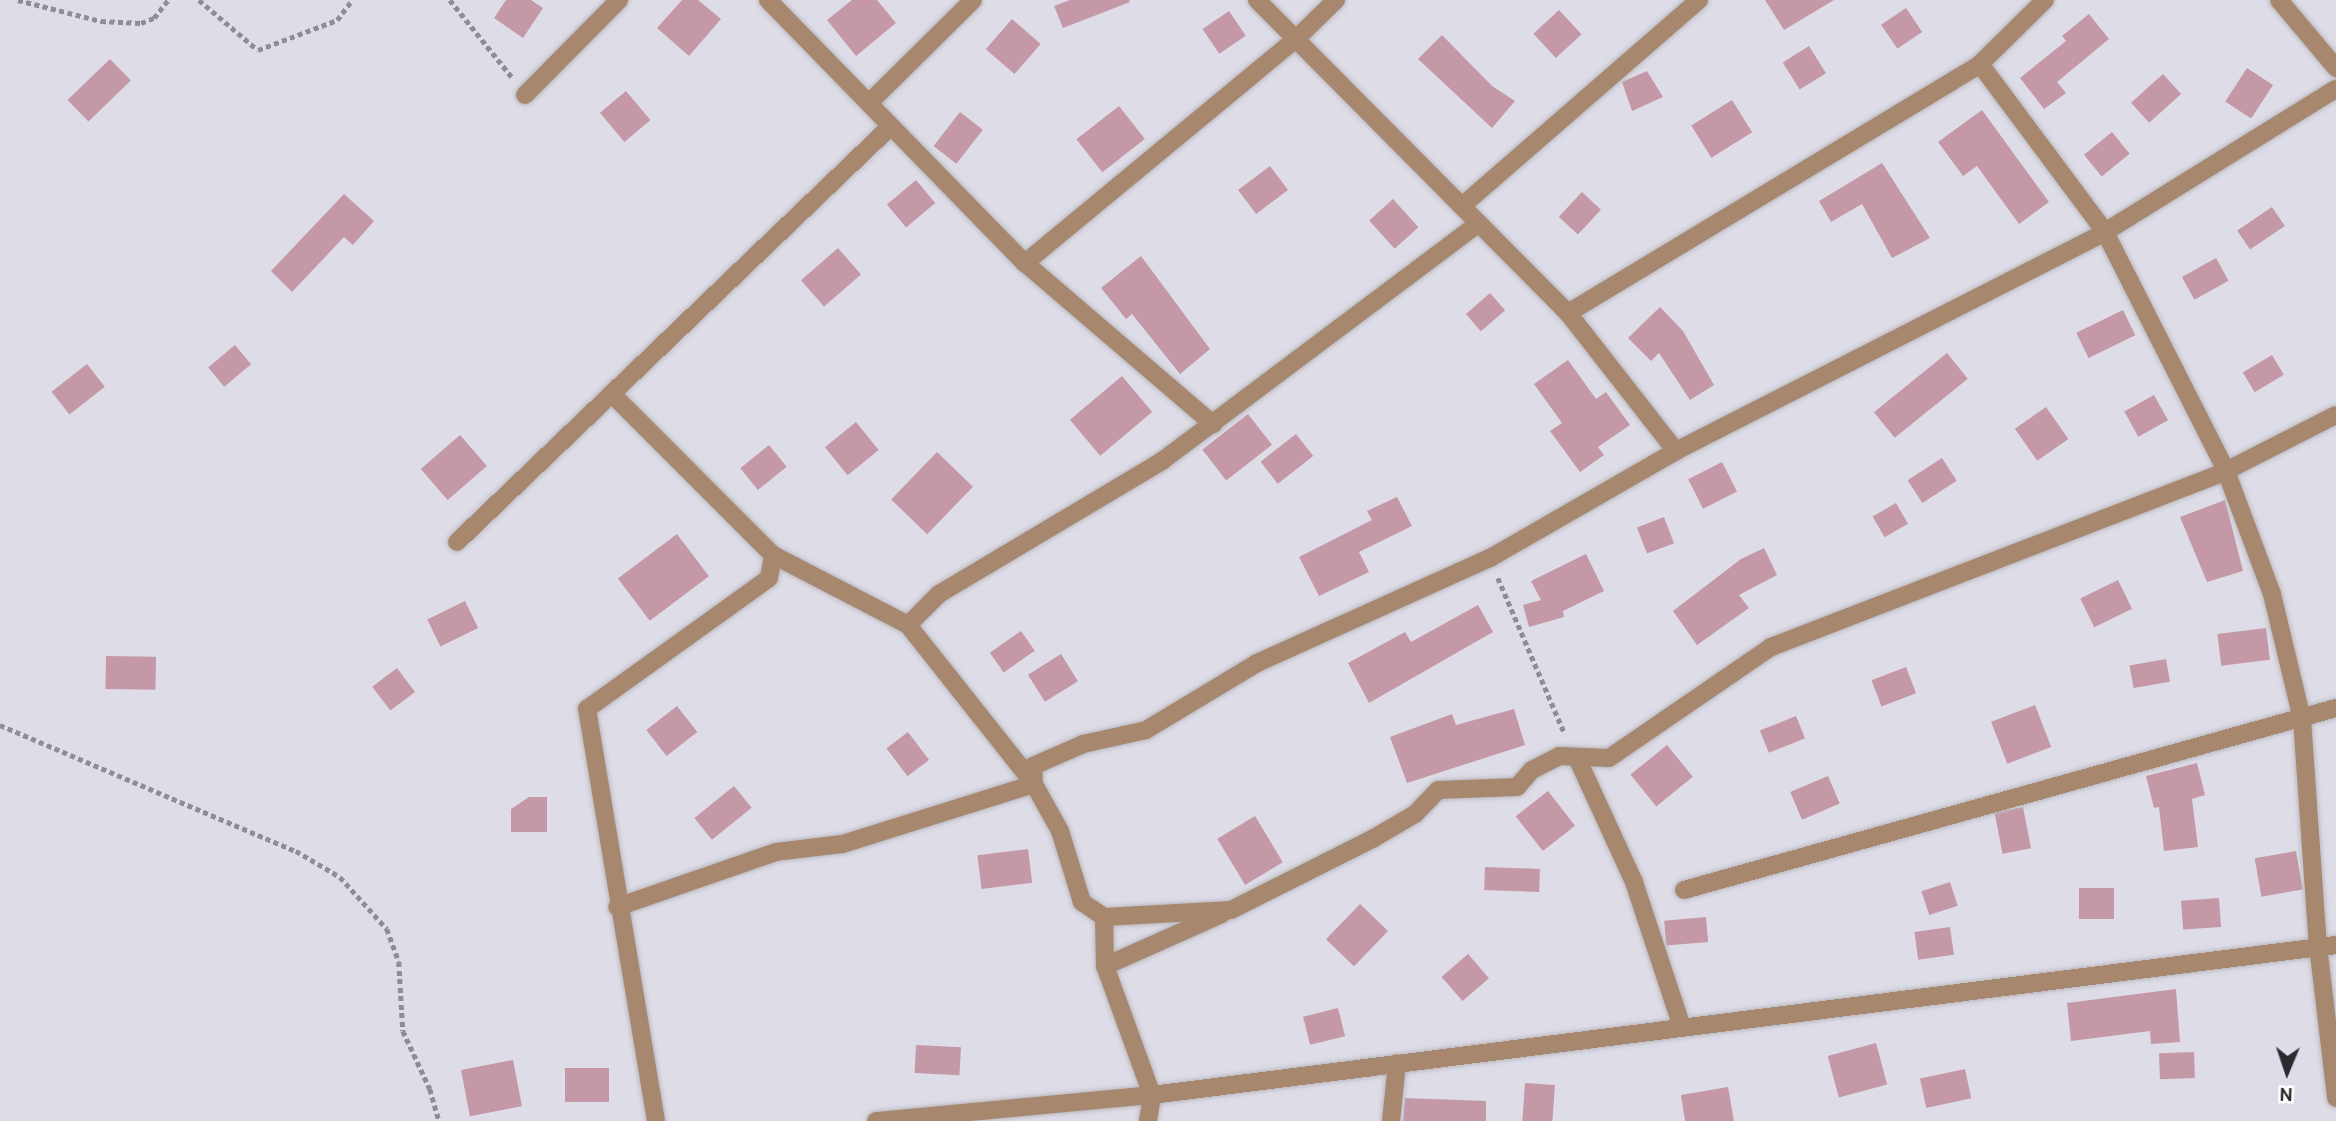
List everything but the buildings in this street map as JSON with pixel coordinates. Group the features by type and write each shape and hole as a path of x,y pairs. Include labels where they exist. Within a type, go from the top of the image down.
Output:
{"street":[{"path":"525,95 619,0"},
{"path":"768,0 1025,263 1213,424"},
{"path":"869,103 973,0"},
{"path":"1257,0 1568,313 1676,452"},
{"path":"1025,263 1296,39 1336,0"},
{"path":"1462,206 1699,0"},
{"path":"1568,313 1980,64 2045,0"},
{"path":"2279,0 2336,68"},
{"path":"1980,64 2105,232 2226,471 2272,594 2302,719 2327,945 2336,1098"},
{"path":"1034,784 1033,766 1083,744 1146,730 1257,663 1490,558 1676,452 2105,232 2336,89"},
{"path":"457,542 891,126"},
{"path":"908,625 939,594 1162,461 1479,223"},
{"path":"612,394 773,555 908,625 1034,784 1060,831 1082,902 1104,917 1231,910"},
{"path":"1105,966 1334,861 1415,814 1438,790 1517,786 1532,770 1559,756 1609,758 1771,648 2226,471 2336,415"},
{"path":"656,1121 617,908 587,709 769,578 773,555"},
{"path":"1684,890 2336,708"},
{"path":"1577,758 1634,882 1682,1027"},
{"path":"617,908 776,852 842,844 1034,784"},
{"path":"1104,917 1105,966 1153,1095 1148,1121"},
{"path":"876,1121 925,1119 1153,1095 2327,945"},
{"path":"1391,1121 1397,1063"}],"path":[{"path":"19,0 101,20 141,23 154,18 167,0"},
{"path":"199,0 258,50 337,20 352,0"},
{"path":"450,0 525,95"},
{"path":"1490,558 1577,758"},
{"path":"0,725 296,850 340,877 387,929 398,962 402,1031 430,1089 439,1121"}]}
